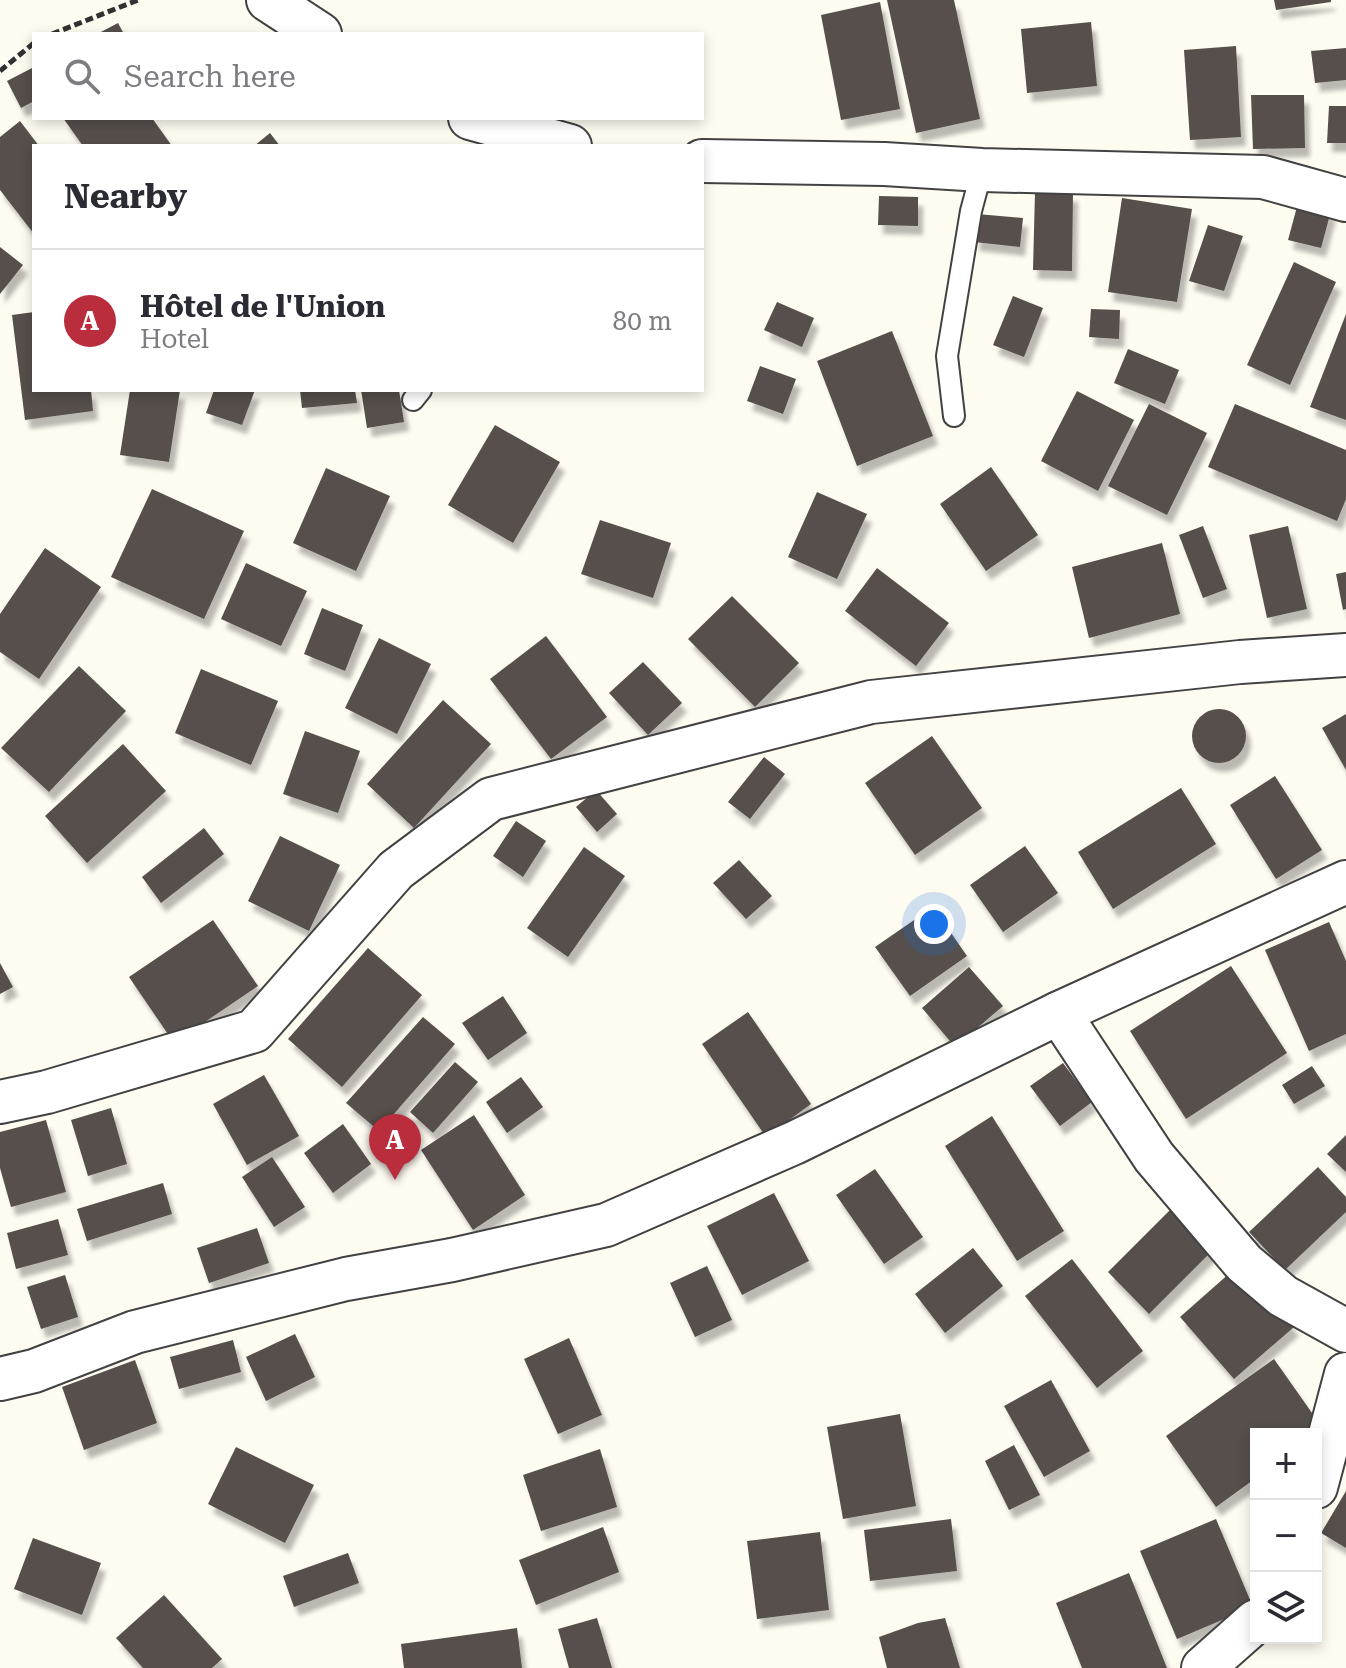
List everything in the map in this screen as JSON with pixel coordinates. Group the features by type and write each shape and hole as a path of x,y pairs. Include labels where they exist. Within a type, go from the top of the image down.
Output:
{"street":[{"path":"268,0 317,32"},
{"path":"477,120 563,144"},
{"path":"704,161 1263,177 1346,200"},
{"path":"0,1102 47,1092 254,1031 396,870 491,799 871,702 1240,662 1346,655"},
{"path":"0,1379 34,1371 135,1332 346,1279 452,1260 606,1225 794,1143 1059,1013 1346,882"},
{"path":"1059,1013 1154,1157 1244,1263 1283,1296 1346,1331"},
{"path":"1322,1464 1346,1374"},
{"path":"1203,1668 1250,1626"}],"lane":[{"path":"954,416 947,356 971,211 982,170"}],"path":[{"path":"57,32 138,0"},
{"path":"0,71 32,45"}],"building":[{"path":"887,0 954,0 980,119 916,133"},
{"path":"1274,0 1331,0 1331,2 1276,10"},
{"path":"880,2 900,109 841,120 821,15"},
{"path":"1091,22 1097,86 1027,93 1021,29"},
{"path":"118,23 123,32 101,32"},
{"path":"1236,46 1241,137 1190,140 1184,50"},
{"path":"1346,48 1346,80 1315,83 1311,51"},
{"path":"32,68 32,102 21,108 7,81"},
{"path":"1251,95 1304,95 1305,148 1253,149"},
{"path":"1329,106 1346,106 1346,143 1327,143"},
{"path":"64,120 153,120 171,144 82,144"},
{"path":"20,121 37,144 32,144 32,231 0,190 0,137"},
{"path":"270,133 278,144 256,144"},
{"path":"1035,192 1073,193 1072,271 1033,270"},
{"path":"879,196 918,197 918,226 878,225"},
{"path":"1122,198 1192,209 1177,302 1108,292"},
{"path":"1298,203 1331,211 1321,248 1288,240"},
{"path":"977,214 1023,218 1020,247 974,242"},
{"path":"1208,225 1243,236 1224,291 1189,281"},
{"path":"0,247 23,265 0,294"},
{"path":"1294,262 1336,282 1290,385 1247,365"},
{"path":"1013,296 1043,308 1024,357 993,345"},
{"path":"777,302 814,318 802,347 764,330"},
{"path":"1091,309 1120,310 1119,339 1089,337"},
{"path":"32,312 32,392 91,392 93,411 25,420 12,315"},
{"path":"1346,314 1346,420 1310,407"},
{"path":"892,331 933,436 857,466 817,361"},
{"path":"1128,349 1179,370 1165,404 1114,383"},
{"path":"760,366 796,379 783,414 747,401"},
{"path":"1077,391 1134,420 1098,491 1041,461"},
{"path":"130,392 180,392 169,462 120,455"},
{"path":"213,392 254,392 242,425 206,413"},
{"path":"300,392 355,392 357,403 302,408"},
{"path":"361,392 399,392 404,422 367,428"},
{"path":"1149,404 1207,433 1167,515 1108,486"},
{"path":"1235,404 1346,450 1346,499 1337,521 1208,467"},
{"path":"495,425 560,462 513,543 448,505"},
{"path":"991,467 1038,535 986,571 940,504"},
{"path":"326,468 390,496 356,571 293,543"},
{"path":"152,489 244,531 204,619 111,577"},
{"path":"817,492 867,514 837,579 788,557"},
{"path":"600,520 671,543 653,598 581,574"},
{"path":"1203,526 1227,589 1203,598 1179,535"},
{"path":"1288,526 1307,609 1267,618 1249,535"},
{"path":"1162,543 1180,614 1089,638 1072,567"},
{"path":"45,548 101,587 39,679 0,652 0,614"},
{"path":"246,563 307,591 281,646 221,619"},
{"path":"877,568 949,623 916,666 845,611"},
{"path":"1346,572 1346,609 1343,610 1336,574"},
{"path":"732,596 799,663 755,707 688,639"},
{"path":"322,608 363,625 345,671 304,654"},
{"path":"546,636 607,717 551,759 490,679"},
{"path":"379,638 431,664 397,734 345,708"},
{"path":"643,662 682,703 648,735 609,693"},
{"path":"79,666 126,711 49,792 1,748"},
{"path":"201,669 278,701 251,765 175,733"},
{"path":"443,700 491,744 414,828 367,784"},
{"path":"1219,709 1238,717 1246,736 1238,755 1219,763 1200,755 1192,736 1200,717"},
{"path":"1346,714 1346,770 1322,728"},
{"path":"305,731 360,751 338,813 283,794"},
{"path":"932,736 982,808 915,855 865,783"},
{"path":"123,744 166,791 87,863 45,816"},
{"path":"764,757 785,774 750,819 728,802"},
{"path":"1275,776 1322,850 1276,879 1230,805"},
{"path":"1181,788 1216,844 1113,909 1078,852"},
{"path":"596,790 617,814 597,832 576,807"},
{"path":"516,821 546,841 523,877 493,856"},
{"path":"204,828 224,854 161,903 142,877"},
{"path":"280,836 340,865 309,931 248,901"},
{"path":"1025,846 1058,893 1003,932 970,885"},
{"path":"584,847 625,876 568,957 527,928"},
{"path":"739,860 772,896 746,919 713,883"},
{"path":"933,907 967,956 910,996 875,947"},
{"path":"213,920 258,986 174,1043 129,977"},
{"path":"1329,922 1346,961 1346,1034 1309,1051 1265,950"},
{"path":"368,948 422,995 342,1087 288,1039"},
{"path":"0,963 13,987 0,994"},
{"path":"1231,966 1287,1053 1186,1119 1130,1031"},
{"path":"969,967 1003,1006 955,1047 922,1008"},
{"path":"503,996 527,1033 488,1060 462,1023"},
{"path":"748,1012 811,1104 766,1137 702,1044"},
{"path":"423,1017 455,1044 379,1131 346,1103"},
{"path":"455,1062 478,1082 433,1133 410,1112"},
{"path":"1063,1063 1092,1102 1060,1126 1030,1086"},
{"path":"1312,1066 1325,1086 1294,1104 1282,1085"},
{"path":"264,1075 299,1136 247,1165 213,1104"},
{"path":"521,1077 543,1107 507,1133 486,1102"},
{"path":"111,1108 127,1164 88,1176 71,1120"},
{"path":"474,1115 525,1195 473,1230 421,1150"},
{"path":"992,1116 1064,1231 1017,1261 945,1146"},
{"path":"46,1120 66,1192 11,1207 0,1168 0,1132"},
{"path":"343,1124 371,1164 333,1193 304,1153"},
{"path":"1346,1135 1346,1172 1327,1154"},
{"path":"272,1157 305,1207 274,1227 242,1177"},
{"path":"1318,1167 1346,1197 1346,1212 1285,1270 1249,1232"},
{"path":"875,1169 923,1237 884,1264 836,1195"},
{"path":"163,1183 172,1214 87,1241 77,1209"},
{"path":"774,1193 809,1261 742,1295 707,1226"},
{"path":"1171,1209 1212,1251 1149,1314 1108,1272"},
{"path":"58,1219 68,1255 16,1269 7,1233"},
{"path":"257,1228 269,1263 209,1283 197,1248"},
{"path":"973,1248 1003,1286 945,1333 915,1294"},
{"path":"1072,1259 1143,1351 1097,1388 1025,1296"},
{"path":"1240,1264 1294,1327 1234,1379 1180,1317"},
{"path":"707,1266 732,1320 695,1337 670,1283"},
{"path":"65,1275 78,1317 41,1329 27,1287"},
{"path":"295,1334 315,1377 266,1401 246,1357"},
{"path":"569,1338 602,1415 558,1434 524,1359"},
{"path":"233,1340 241,1372 179,1389 170,1357"},
{"path":"1274,1359 1324,1430 1250,1428 1250,1482 1216,1507 1166,1436"},
{"path":"135,1360 157,1423 84,1450 62,1387"},
{"path":"1051,1380 1090,1451 1044,1477 1004,1406"},
{"path":"900,1414 916,1506 843,1519 827,1427"},
{"path":"1014,1445 1040,1495 1009,1510 985,1461"},
{"path":"236,1447 314,1485 285,1543 208,1504"},
{"path":"600,1449 617,1507 541,1531 523,1475"},
{"path":"1346,1491 1346,1548 1322,1531"},
{"path":"951,1519 957,1571 870,1581 864,1530"},
{"path":"1216,1519 1250,1600 1250,1608 1177,1639 1140,1551"},
{"path":"603,1527 619,1572 536,1605 519,1560"},
{"path":"820,1532 829,1610 757,1619 747,1541"},
{"path":"33,1538 101,1563 82,1615 14,1589"},
{"path":"348,1553 359,1583 294,1607 283,1576"},
{"path":"1129,1573 1167,1668 1082,1668 1056,1603"},
{"path":"164,1595 222,1659 212,1668 143,1668 116,1638"},
{"path":"597,1618 612,1668 569,1668 558,1629"},
{"path":"945,1618 960,1668 887,1668 879,1637 918,1623"},
{"path":"517,1628 522,1668 404,1668 401,1644"}],"place":[{"name":"Hôtel de l'Union","path":"395,1180"}]}
